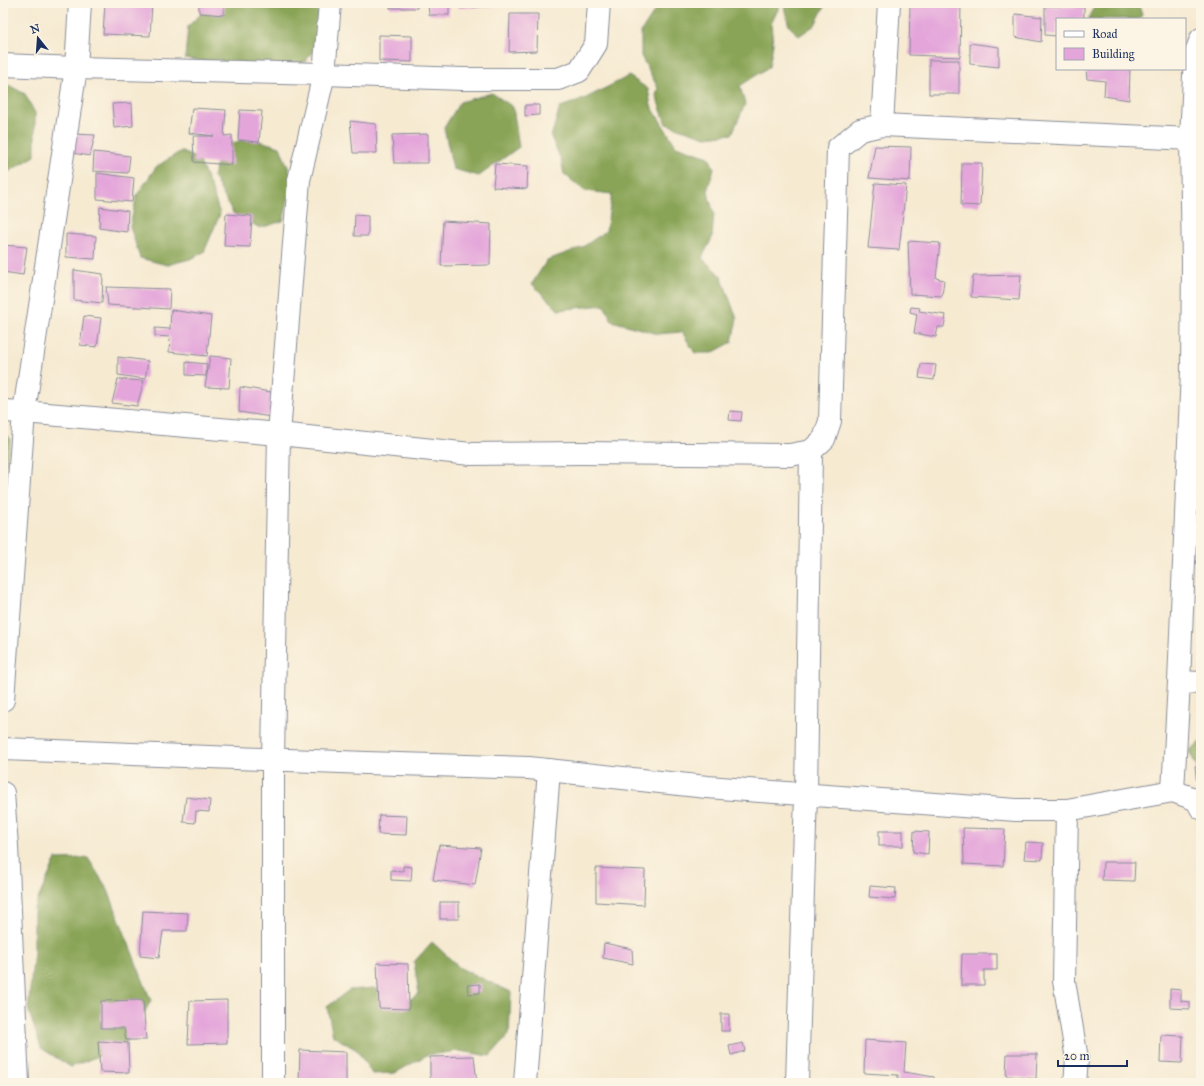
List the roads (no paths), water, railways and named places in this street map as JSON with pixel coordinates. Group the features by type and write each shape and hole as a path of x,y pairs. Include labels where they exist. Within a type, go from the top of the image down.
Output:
{"street":[{"path":"3,700 24,412 76,68 80,3"},
{"path":"273,1083 273,759 279,434 299,180 324,74 330,3"},
{"path":"3,65 324,74 462,80 558,79 580,71 596,44 599,3"},
{"path":"882,125 889,3"},
{"path":"1173,791 1196,371 1190,139 1195,55 1201,39"},
{"path":"3,411 279,434 471,454 581,453 790,455 811,451 824,439 830,422 838,148 860,130 882,125 1190,139"},
{"path":"797,1083 806,794 811,451"},
{"path":"1179,682 1201,683"},
{"path":"3,749 529,768 707,787 1016,810 1067,810 1173,791 1198,800 1201,808"},
{"path":"525,1083 549,770"},
{"path":"3,793 7,846 18,1083"},
{"path":"1067,810 1064,980 1077,1059 1075,1083"}]}
